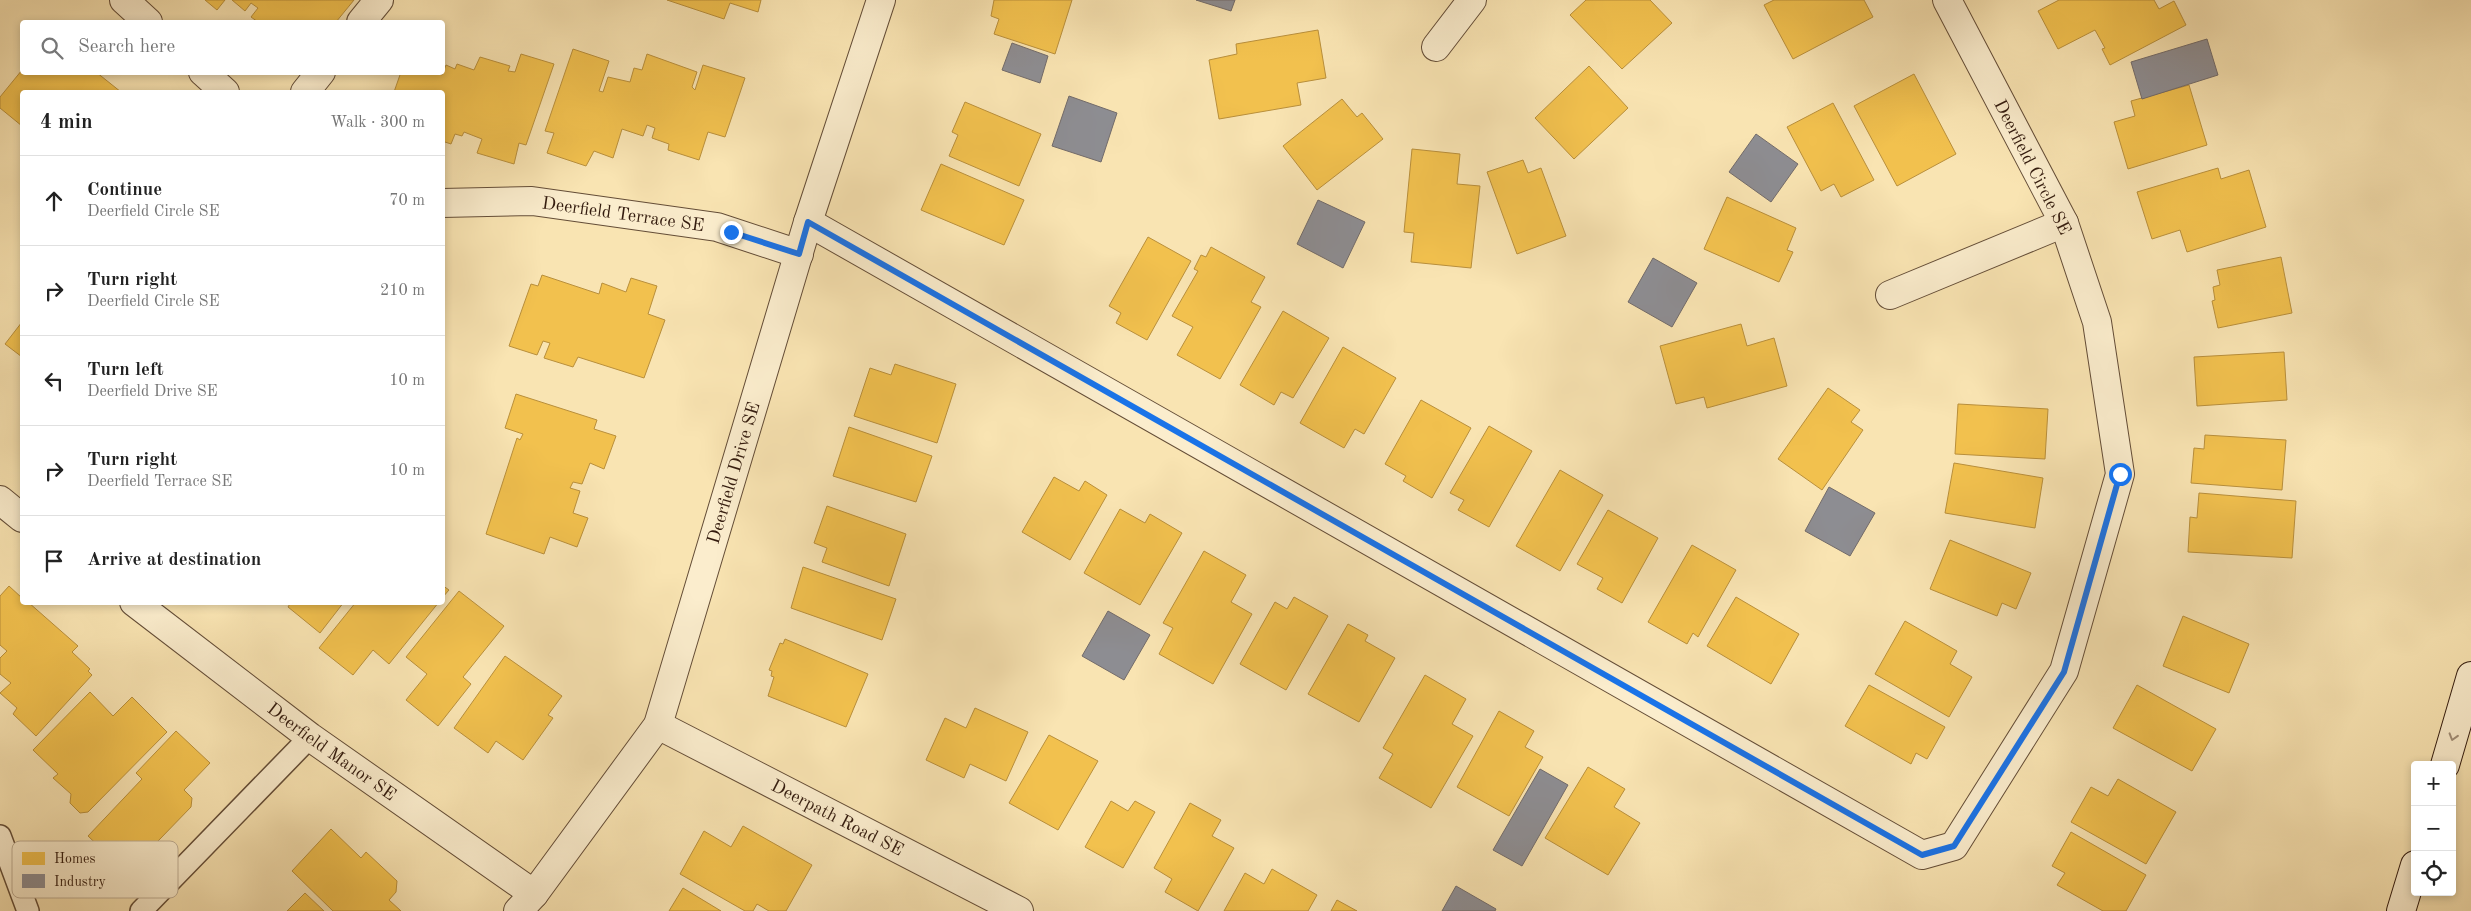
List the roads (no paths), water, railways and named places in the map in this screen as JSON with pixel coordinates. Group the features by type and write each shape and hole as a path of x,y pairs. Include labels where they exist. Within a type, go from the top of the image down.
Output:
{"street":[{"path":"124,0 146,20"},
{"path":"363,20 379,0"},
{"name":"Deerfield Drive SE","path":"526,902 658,725 808,222 881,0"},
{"path":"1436,46 1472,0"},
{"name":"Deerfield Circle SE","path":"808,222 1922,855 1954,846 2064,672 2120,474 2097,322 2064,223 1947,0"},
{"path":"206,75 223,90"},
{"path":"308,90 319,75"},
{"name":"Deerfield Terrace SE","path":"445,202 532,201 717,227 799,254"},
{"path":"1890,295 2064,223"},
{"path":"0,500 20,516"},
{"name":"Deerfield Manor SE","path":"138,605 526,902"},
{"path":"2445,761 2471,676"},
{"name":"Deerpath Road SE","path":"658,725 1019,911"},
{"path":"2401,911 2411,877"}],"lane":[{"path":"178,873 310,737"},
{"path":"0,836 12,868"},
{"path":"23,898 28,911"},
{"path":"141,911 154,898"}]}
